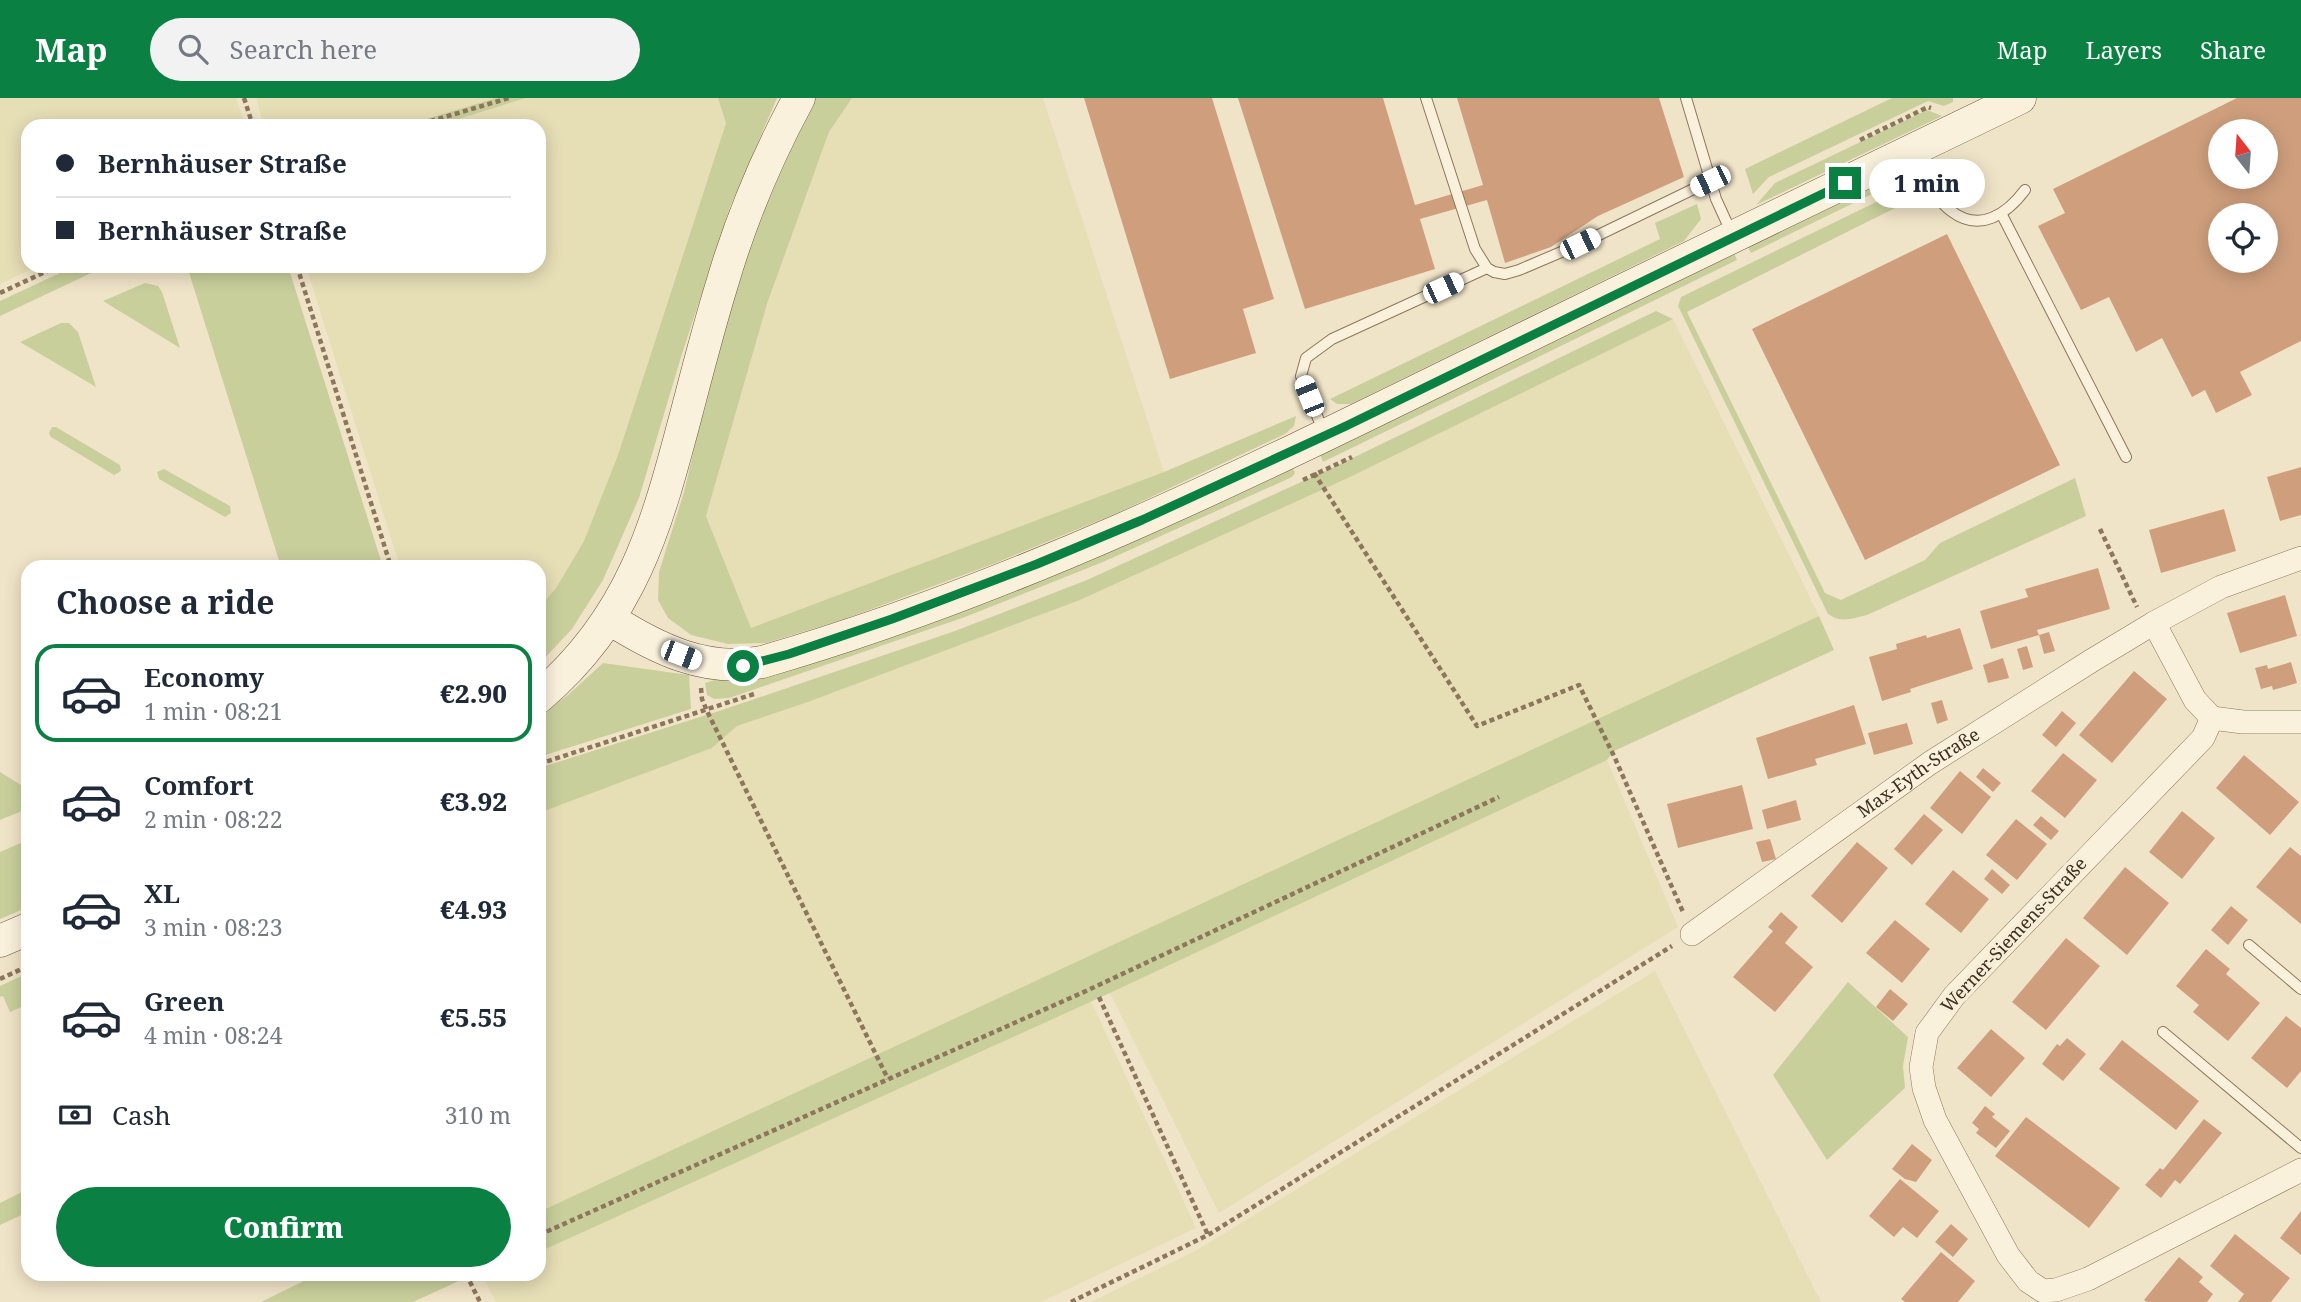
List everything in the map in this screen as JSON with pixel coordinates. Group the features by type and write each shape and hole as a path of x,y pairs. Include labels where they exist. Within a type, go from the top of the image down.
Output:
{"street":[{"path":"546,690 580,657 610,619 641,561 654,529 734,246 765,166 799,98"},
{"path":"610,619 633,634 701,662 722,666 762,662 892,619 1037,564 1208,491 2020,98"},
{"name":"Max-Eyth-Straße","path":"1692,934 1930,763 2151,624 2221,587 2301,558"},
{"path":"2151,624 2195,700 2213,718 2243,722 2301,722"},
{"name":"Werner-Siemens-Straße","path":"2213,718 2203,737 1954,996 1927,1033 1921,1068 1924,1088 1935,1120 2008,1255 2028,1281 2043,1291 2056,1290 2088,1279 2301,1170"},
{"path":"0,941 21,932"}],"lane":[{"path":"1426,98 1475,249 1487,268 1494,272 1505,274 1519,270 1580,244 1710,181"},
{"path":"1686,98 1721,213 1734,237"},
{"path":"1908,152 1951,211 1968,219 1986,220 2002,215 2025,190"},
{"path":"2002,215 2126,457"},
{"path":"1325,436 1301,376 1306,358 1332,338 1487,268"},
{"path":"2249,945 2301,989"},
{"path":"2164,1032 2301,1149"}],"path":[{"path":"244,98 251,119"},
{"path":"438,119 509,98"},
{"path":"0,293 43,273"},
{"path":"299,273 389,560"},
{"path":"1071,1302 1208,1235 1692,934 1614,757 1579,685 1477,726 1315,475"},
{"path":"2100,529 2132,599 2151,624"},
{"path":"707,710 888,1079"},
{"path":"546,1232 1086,991 1499,797"},
{"path":"0,979 21,969"},
{"path":"1098,997 1208,1235"},
{"path":"470,1281 480,1302"}],"shaded area":[{"path":"0,98 236,98 243,119 21,119 21,273 23,273 0,284"},
{"path":"256,98 496,98 426,119 262,119"},
{"path":"526,98 718,98 726,123 618,455 584,541 546,600 546,560 398,560 308,273 546,273 546,119 458,119"},
{"path":"852,98 1043,98 1164,472 751,628 706,516 767,304 829,132"},
{"path":"1673,319 1819,616 546,1209 546,810 712,748 737,726 1080,600 1348,478"},
{"path":"1607,760 1678,927 1219,1213 1110,993"},
{"path":"1655,971 1821,1302 1091,1302 1197,1250"},
{"path":"1091,1001 1196,1228 1041,1302 496,1302 485,1281 546,1281 546,1249"}],"green space":[{"path":"496,98 526,98 458,119 426,119"},
{"path":"718,98 777,98 730,207 639,498 603,580 572,629 546,657 546,600 584,541 618,455 726,123"},
{"path":"813,98 852,98 829,132 767,304 706,516 751,628 1164,472 1296,416 1294,426 1285,434 1115,514 993,564 842,620 766,643 728,644 691,635 668,618 658,600 659,572 684,492 731,292 763,201"},
{"path":"1892,98 1953,98 1953,102 1944,106 1928,101 1769,177 1753,194 1745,169"},
{"path":"1927,110 1942,116 1756,205 1775,183"},
{"path":"1885,179 1897,182 1751,253 1744,239"},
{"path":"1905,188 1917,197 1687,312 1825,593 1841,600 1925,560 1940,543 2075,478 2086,516 1867,615 1838,619 1828,614 1678,306 1681,297"},
{"path":"1697,204 1701,219 1684,241 1351,404 1337,404 1330,399 1660,239 1655,223"},
{"path":"1731,246 1737,260 1323,462 1319,452"},
{"path":"60,273 91,273 0,316 0,301"},
{"path":"189,273 290,273 381,560 279,560"},
{"path":"145,283 158,286 162,292 180,348 103,301"},
{"path":"1656,311 1673,319 1348,478 1080,600 737,726 712,748 546,810 546,766 722,710 955,631 1087,580 1334,467"},
{"path":"61,323 69,323 78,332 96,387 20,342"},
{"path":"52,427 120,465 121,471 114,475 51,437 49,433"},
{"path":"1292,466 1295,473 1292,477 1103,562 965,617 729,698 714,699 707,695 705,683"},
{"path":"164,469 230,506 231,513 225,517 159,479 157,472"},
{"path":"1819,616 1834,650 1614,751 1607,760 1110,993 546,1249 546,1209"},
{"path":"603,663 689,675 691,709 546,755 546,711"},
{"path":"0,772 21,785 21,811 0,820"},
{"path":"21,843 21,910 0,919 0,852"},
{"path":"21,976 21,1007 10,1012 3,996 0,997 0,986"},
{"path":"1848,982 1908,1037 1903,1066 1905,1088 1827,1160 1773,1075"},
{"path":"21,1192 21,1215 0,1225 0,1203"},
{"path":"304,1281 459,1281 413,1302 261,1302"}],"building":[{"path":"1084,98 1212,98 1274,299 1243,309 1256,353 1170,379"},
{"path":"1238,98 1383,98 1415,205 1483,185 1457,98 1659,98 1684,177 1598,216 1551,247 1505,263 1487,200 1420,219 1435,269 1305,309"},
{"path":"2237,98 2301,98 2301,341 2240,372 2252,395 2216,413 2205,390 2192,397 2162,338 2136,352 2109,297 2081,310 2038,226 2065,213 2053,189"},
{"path":"1947,234 2060,465 1865,560 1752,329"},
{"path":"2301,467 2301,515 2280,521 2267,477"},
{"path":"2224,509 2236,551 2161,573 2149,530"},
{"path":"2098,568 2110,609 2037,630 2039,635 1991,649 1980,611 2028,597 2025,589"},
{"path":"2285,595 2297,636 2240,653 2227,613"},
{"path":"1960,628 1973,669 1882,701 1869,657 1897,649 1896,644"},
{"path":"2049,632 2055,651 2044,654 2039,635"},
{"path":"2027,646 2033,667 2023,670 2017,649"},
{"path":"2003,658 2009,678 1988,683 1983,665"},
{"path":"2291,662 2297,683 2273,690 2272,686 2261,689 2255,668 2267,665 2268,669"},
{"path":"2134,671 2167,699 2112,763 2079,735"},
{"path":"1942,700 1948,720 1937,724 1931,703"},
{"path":"1854,705 1866,744 1815,759 1817,765 1768,779 1756,738"},
{"path":"2062,711 2076,723 2056,747 2042,735"},
{"path":"1907,723 1913,744 1874,755 1868,733"},
{"path":"2063,753 2097,780 2065,818 2031,791"},
{"path":"2244,755 2299,802 2270,835 2216,788"},
{"path":"1983,768 2001,783 1993,792 1976,777"},
{"path":"1960,771 1991,797 1962,834 1930,808"},
{"path":"1742,785 1753,829 1678,848 1667,804"},
{"path":"1796,800 1801,820 1767,829 1762,810"},
{"path":"2182,811 2215,838 2182,879 2149,852"},
{"path":"1924,814 1943,830 1912,865 1894,849"},
{"path":"2041,816 2059,831 2051,840 2033,825"},
{"path":"2016,819 2047,844 2017,880 1986,855"},
{"path":"1770,839 1776,859 1762,862 1756,842"},
{"path":"1857,842 1888,868 1842,923 1811,896"},
{"path":"2290,847 2301,856 2301,924 2256,887"},
{"path":"2125,867 2169,903 2127,955 2083,918"},
{"path":"1992,869 2010,885 2002,894 1984,879"},
{"path":"1953,870 1989,899 1961,933 1925,904"},
{"path":"2231,906 2248,920 2228,945 2211,930"},
{"path":"1781,912 1798,927 1785,943 1813,967 1775,1012 1733,977 1773,931 1768,927"},
{"path":"1895,920 1930,949 1902,983 1866,953"},
{"path":"2066,938 2100,966 2046,1030 2012,1002"},
{"path":"2206,949 2230,969 2226,974 2260,1003 2228,1041 2193,1012 2199,1005 2176,986"},
{"path":"1890,989 1908,1004 1893,1021 1876,1007"},
{"path":"2286,1016 2301,1028 2301,1071 2287,1088 2251,1058"},
{"path":"1991,1029 2025,1058 1991,1097 1957,1068"},
{"path":"2067,1038 2086,1054 2063,1081 2042,1064 2057,1044 2060,1046"},
{"path":"2122,1040 2199,1101 2176,1130 2099,1069"},
{"path":"1985,1106 1995,1114 1992,1117 2010,1131 1996,1148 1976,1133 1979,1129 1972,1123"},
{"path":"2026,1117 2120,1188 2089,1228 1995,1156"},
{"path":"2204,1119 2222,1133 2180,1184 2175,1180 2161,1198 2145,1185 2160,1168 2163,1170"},
{"path":"1912,1144 1932,1160 1916,1182 1905,1179 1892,1169"},
{"path":"1900,1179 1939,1211 1917,1238 1903,1227 1894,1237 1869,1216"},
{"path":"2301,1211 2301,1255 2280,1238"},
{"path":"1951,1224 1968,1239 1953,1257 1935,1242"},
{"path":"2235,1234 2290,1278 2271,1302 2238,1302 2244,1294 2210,1266"},
{"path":"1941,1252 1975,1281 1958,1302 1905,1302 1901,1299"},
{"path":"2179,1257 2203,1277 2199,1282 2213,1294 2207,1302 2144,1300"}],"route":[{"path":"743,666 789,654 966,592 1142,520 1346,426 1845,183"}]}
